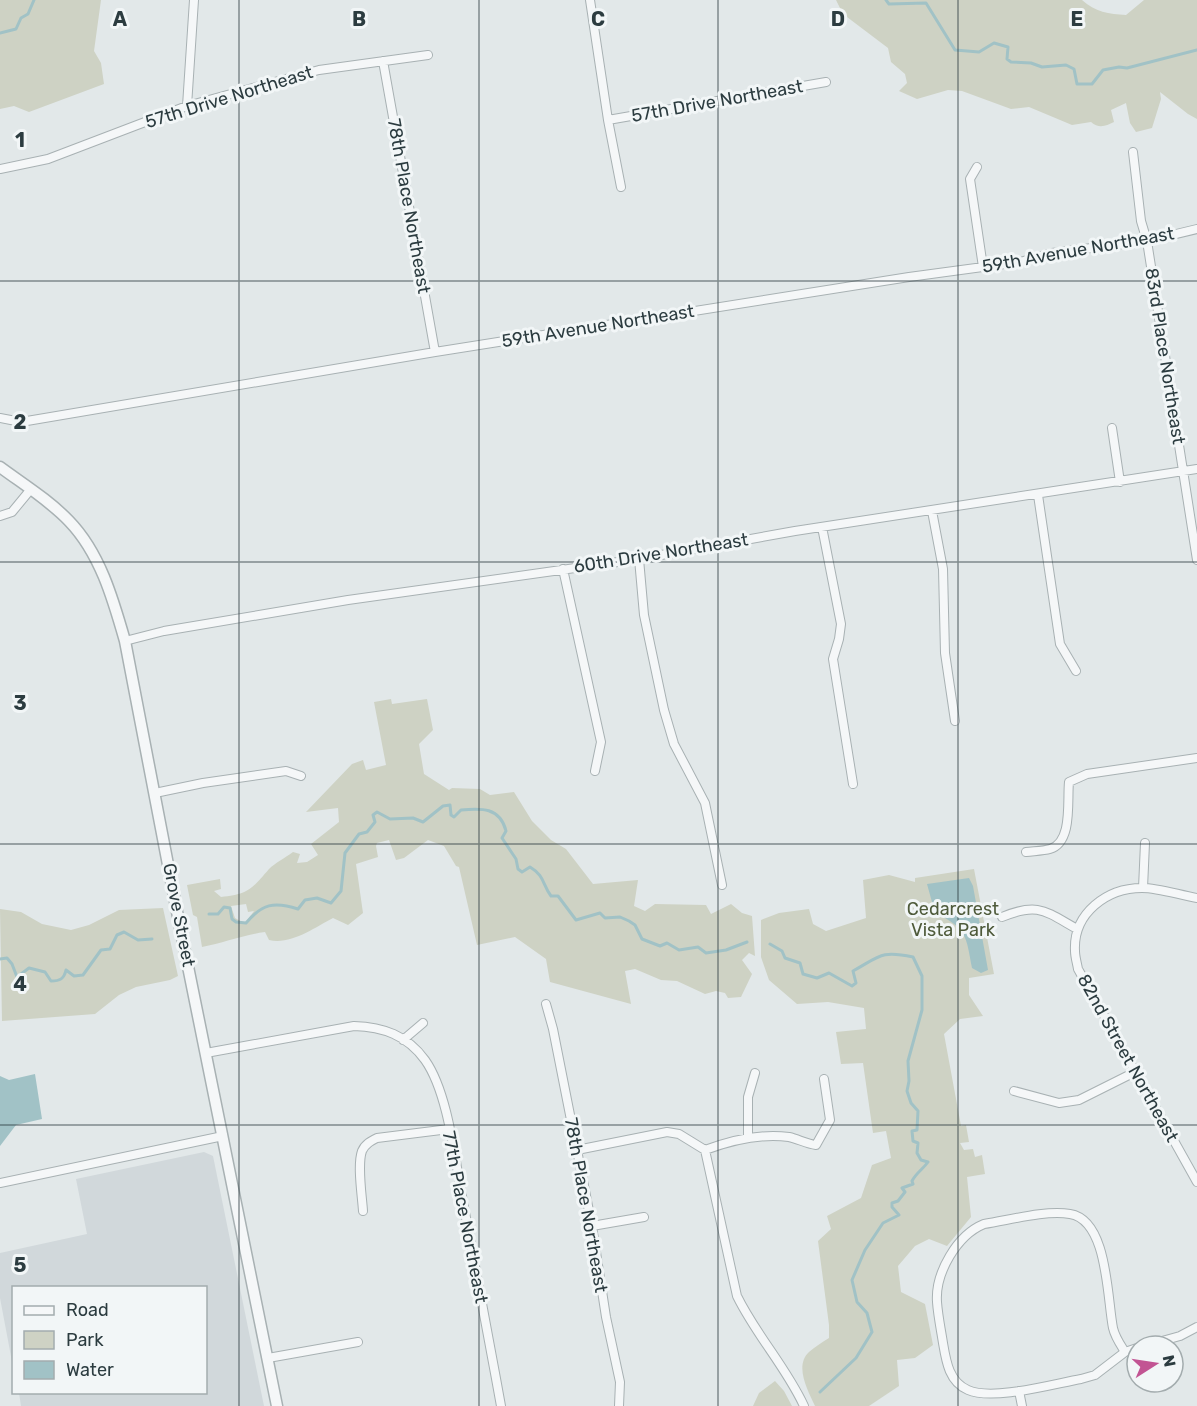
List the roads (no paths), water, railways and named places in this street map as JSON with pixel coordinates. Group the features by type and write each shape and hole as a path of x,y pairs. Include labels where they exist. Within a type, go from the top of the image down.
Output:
{"street":[{"path":"187,106 194,0"},
{"path":"590,0 608,120 621,187"},
{"name":"57th Drive Northeast","path":"0,169 48,159 187,106 319,70 428,55"},
{"name":"78th Place Northeast","path":"384,61 435,352"},
{"name":"57th Drive Northeast","path":"608,120 826,82"},
{"name":"83rd Place Northeast","path":"1133,152 1141,221 1148,241 1197,560"},
{"path":"977,167 970,179 983,267"},
{"name":"59th Avenue Northeast","path":"0,418 21,422 270,378 1020,262 1052,253 1148,241 1197,229"},
{"path":"1112,428 1120,482"},
{"name":"Grove Street","path":"0,467 31,489 70,522 94,556 113,601 125,640 180,927 277,1406"},
{"name":"60th Drive Northeast","path":"125,640 164,631 337,602 639,558 1197,469"},
{"path":"0,516 12,512 31,489"},
{"path":"1038,495 1060,644 1076,671"},
{"path":"932,511 943,569 945,653 955,721"},
{"path":"822,527 841,624 832,659 854,784"},
{"path":"639,558 644,615 664,710 674,744 705,803 722,885"},
{"path":"563,569 601,742 595,771"},
{"path":"1026,852 1053,848 1063,839 1067,828 1069,782 1087,774 1197,758"},
{"path":"155,793 203,783 286,771 301,776"},
{"path":"1143,888 1145,843"},
{"path":"1002,917 1021,909 1044,910 1077,929 1090,909 1101,899 1119,890 1143,888 1197,898"},
{"name":"82nd Street Northeast","path":"1077,929 1074,950 1078,969 1197,1182"},
{"name":"78th Place Northeast","path":"546,1004 554,1029 592,1226 606,1317 620,1382 619,1406"},
{"path":"404,1040 423,1023"},
{"name":"77th Place Northeast","path":"207,1053 354,1026 375,1027 393,1033 424,1058 436,1077 449,1129 501,1406"},
{"path":"1014,1091 1059,1103 1069,1102 1079,1100 1135,1072"},
{"path":"748,1137 748,1097 755,1073"},
{"path":"705,1150 727,1141 748,1137 790,1137 816,1145 830,1120 824,1079"},
{"path":"363,1211 361,1161 363,1150 368,1142 377,1138 449,1129"},
{"path":"577,1150 667,1132 679,1134 705,1150 737,1296 747,1317 796,1389 804,1406"},
{"path":"0,1183 223,1136"},
{"path":"1055,1213 1074,1214 1082,1219 1090,1225 1100,1244 1114,1329 1125,1352 1095,1375 989,1394 968,1390 958,1383 947,1365 937,1302 940,1280 956,1244 973,1229 984,1224 1055,1213"},
{"path":"592,1226 644,1216"},
{"path":"268,1358 358,1342"},
{"path":"1019,1390 1022,1406"}],"water":[{"path":"969,878 973,886 988,970 981,973 972,968 963,934 953,923 935,913 927,884"},
{"path":"35,1074 42,1119 16,1125 0,1146 0,1076 9,1080"}],"waterway":[{"path":"0,33 16,29 21,18 28,14 34,0"},
{"path":"886,0 889,4 926,3 955,50 979,52 994,43 1008,47 1007,59 1011,62 1031,63 1042,67 1066,65 1074,69 1077,84 1092,84 1103,70 1127,68 1197,50"},
{"path":"209,914 218,914 224,907 230,908 232,919 246,923 263,908 269,906 282,905 298,909 305,900 317,898 331,903 341,891 345,853 359,834 367,832 375,822 373,815 377,812 390,819 413,818 423,822 443,806 450,805 451,815 454,817 461,810 476,809 489,811 499,817 506,831 502,838 516,859 518,869 522,872 530,867 535,870 551,896 558,896 576,920 600,913 605,918 620,917 635,925 642,939 660,946 667,943 679,950 698,947 706,953 726,950 747,942"},
{"path":"0,959 7,958 17,977 29,968 45,972 51,981 57,981 63,977 66,970 74,976 83,975 101,950 110,949 117,935 124,932 138,940 152,939"},
{"path":"770,944 782,951 785,958 800,963 803,974 817,978 829,973 852,986 856,983 853,971 887,954 913,957 922,976 922,1010 908,1061 907,1091 911,1103 918,1111 917,1130 912,1131 913,1141 918,1143 917,1153 921,1160 928,1162 914,1178 913,1184 902,1188 905,1192 898,1201 892,1203 892,1207 899,1215 883,1223 865,1250 852,1280 857,1302 867,1313 872,1332 856,1358 820,1392"}],"park label":[{"name":"Cedarcrest Vista Park","path":"953,919"}]}
